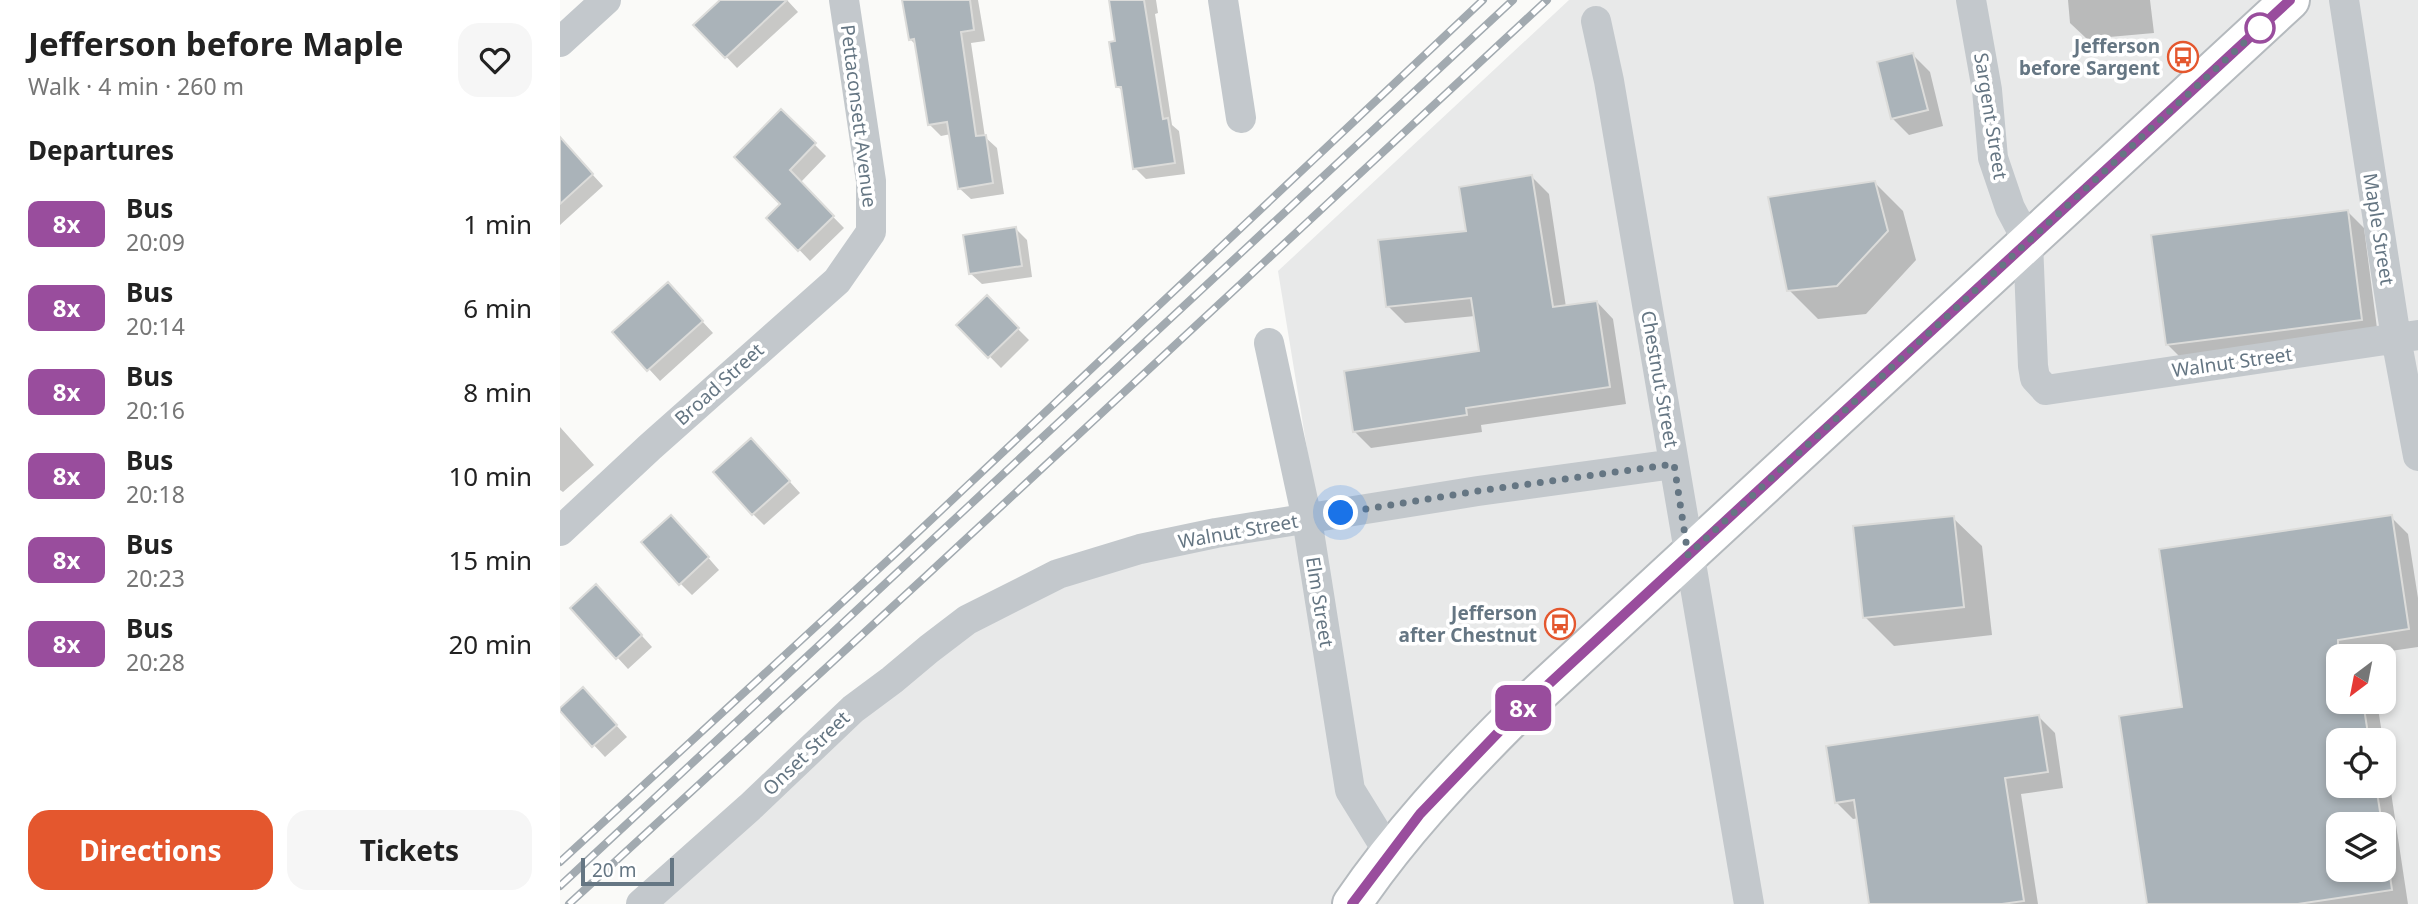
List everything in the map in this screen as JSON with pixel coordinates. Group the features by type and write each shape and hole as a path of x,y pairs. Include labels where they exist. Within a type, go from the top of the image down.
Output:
{"main road":[{"path":"1352,904 1435,797 1504,726 2290,0"}],"street":[{"path":"560,42 606,0"},
{"name":"Pettaconsett Avenue","path":"844,0 872,181 871,232"},
{"path":"1223,0 1241,118"},
{"name":"Sargent Street","path":"1971,0 1987,90 1993,158 2010,208 2028,242 2033,366 2035,378 2046,390"},
{"name":"Maple Street","path":"2344,0 2407,336 2418,456"},
{"name":"Chestnut Street","path":"1596,21 1609,81 1749,904"},
{"name":"Broad Street","path":"560,531 837,281 871,232"},
{"name":"Walnut Street","path":"2046,390 2407,336"},
{"name":"Elm Street","path":"1269,343 1307,519 1350,790 1389,853"},
{"name":"Walnut Street","path":"981,615 1013,596 1081,566 1216,533 1478,491 1674,464"},
{"name":"Onset Street","path":"641,904 750,807 853,709 967,621 981,615"}],"shaded area":[{"path":"1569,0 2418,0 2418,904 641,904 979,615 1316,504 1278,271"}],"building":[{"path":"720,0 787,0 725,58 693,25"},
{"path":"902,0 970,0 974,30 961,32 976,136 986,135 993,183 958,189 947,122 928,125 914,39 909,40"},
{"path":"1109,0 1144,0 1163,119 1168,118 1175,163 1133,169 1121,87 1116,87 1109,42 1115,41"},
{"path":"1913,53 1928,110 1891,119 1877,62"},
{"path":"781,109 816,143 790,170 834,216 798,251 766,218 780,204 734,157"},
{"path":"560,137 593,174 560,204"},
{"path":"1532,175 1553,307 1597,301 1610,387 1466,408 1467,415 1353,432 1344,371 1479,351 1471,298 1386,307 1378,240 1466,231 1459,187"},
{"path":"1875,181 1888,231 1837,286 1787,291 1768,197"},
{"path":"2348,210 2362,320 2166,345 2151,235"},
{"path":"1016,227 1022,266 969,274 963,235"},
{"path":"668,282 703,321 647,371 612,332"},
{"path":"987,295 1019,328 988,358 956,325"},
{"path":"751,438 790,481 752,515 713,472"},
{"path":"671,515 709,557 679,585 641,542"},
{"path":"2392,515 2409,629 2338,640 2338,644 2326,644 2326,714 2365,714 2367,728 2326,728 2326,798 2378,798 2380,812 2326,812 2326,882 2391,882 2392,890 2298,904 2147,904 2119,716 2182,707 2159,549"},
{"path":"1954,516 1964,607 1863,618 1853,526"},
{"path":"596,584 642,635 616,659 570,608"},
{"path":"583,687 617,725 592,747 560,711"},
{"path":"2039,715 2048,772 2005,778 2024,901 2002,904 1869,904 1854,800 1835,803 1826,746"}],"railway":[{"path":"560,862 899,550 1483,0"},
{"path":"560,886 1513,0"},
{"path":"569,904 1547,0"}],"bus line":[{"name":"8x","path":"1352,904 1420,814 1513,717 2290,0"}],"place":[{"name":"Jefferson before Sargent","path":"2183,57"},
{"name":"Jefferson after Chestnut","path":"1560,624"}],"route":[{"path":"1341,513 1674,464 1688,555 2260,28"}]}
